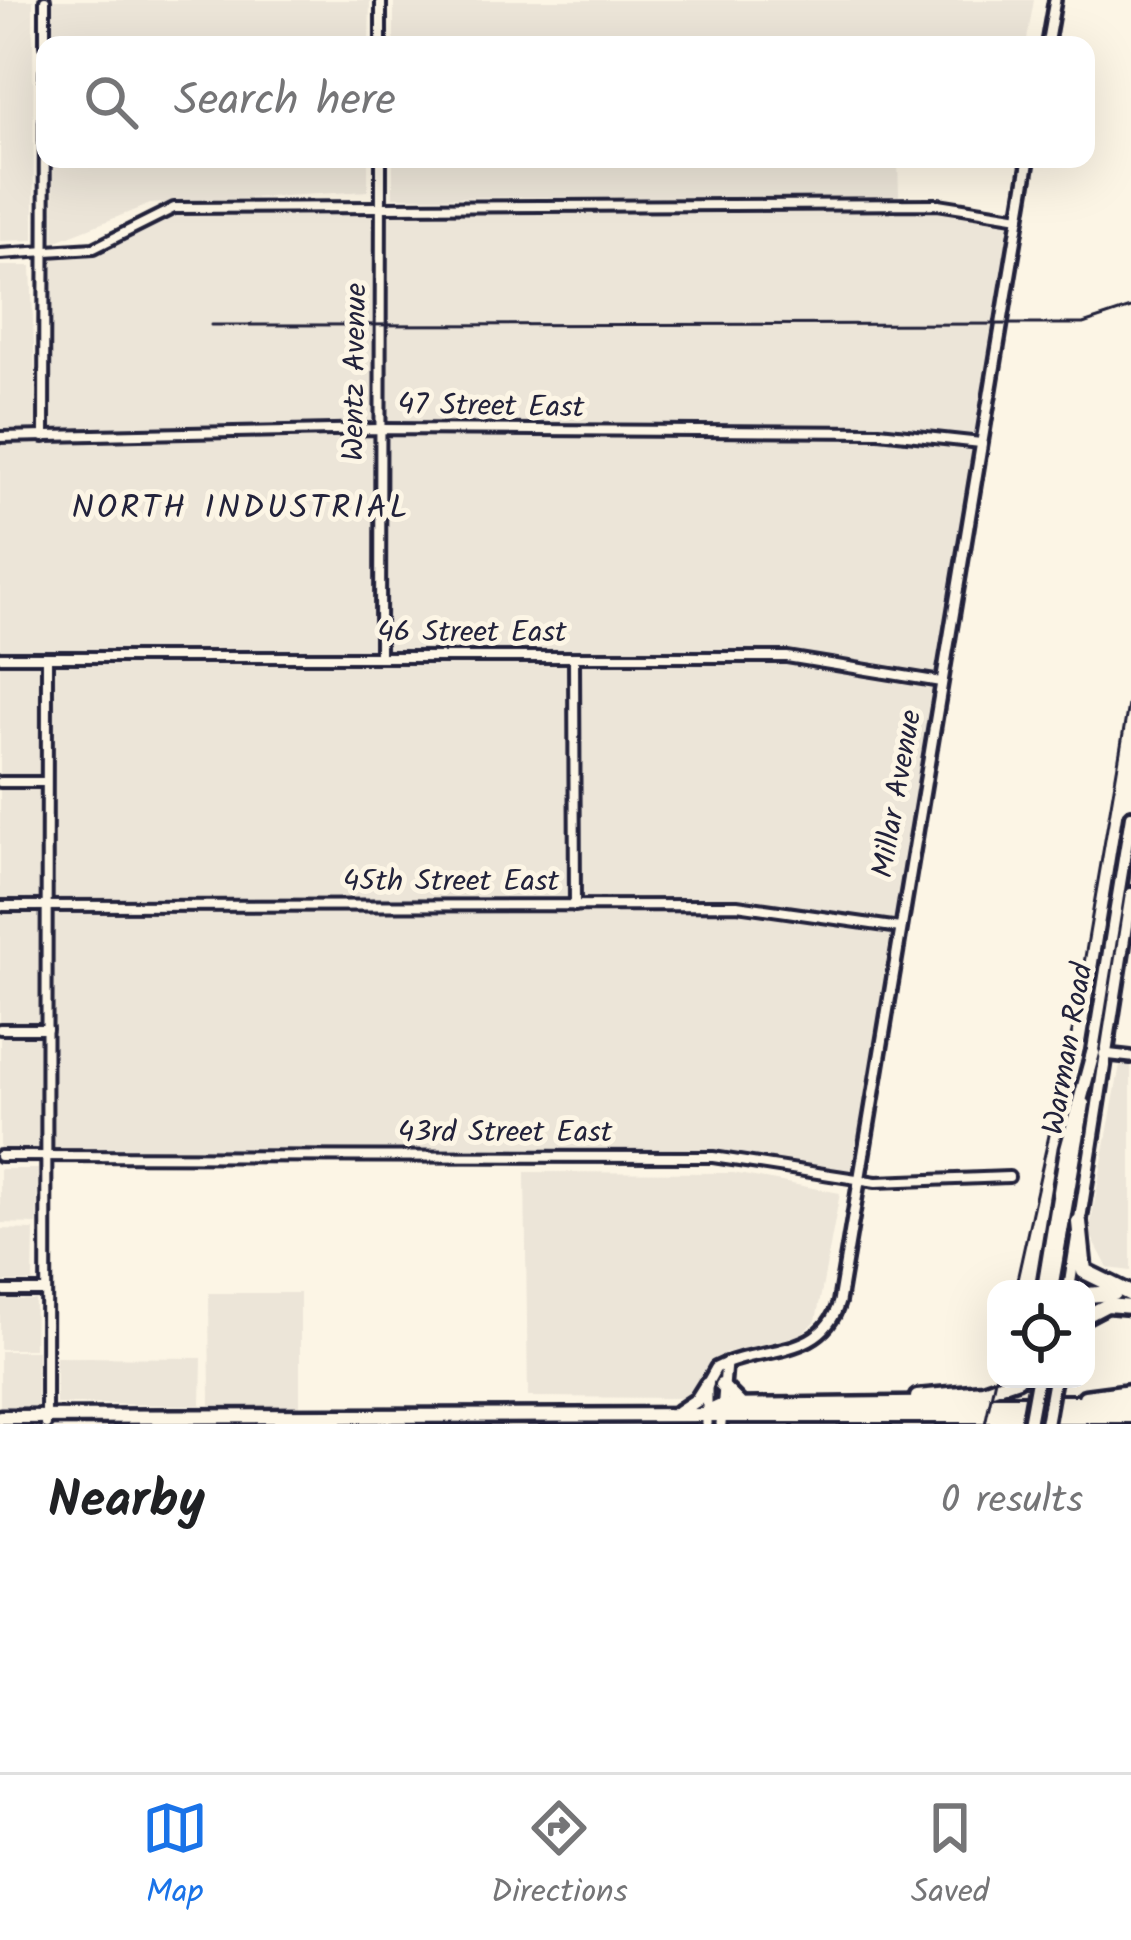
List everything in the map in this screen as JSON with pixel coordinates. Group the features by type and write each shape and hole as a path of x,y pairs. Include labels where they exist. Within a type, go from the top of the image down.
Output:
{"highway":[{"path":"1049,1280 1067,1150 1099,1053"},
{"path":"1079,1222 1084,1271 1131,1295"},
{"path":"1095,1295 1131,1295"},
{"path":"1095,1311 1107,1305 1131,1307"},
{"path":"676,1413 714,1384 746,1406"},
{"path":"820,1405 992,1388"},
{"path":"972,1403 1131,1391"},
{"path":"715,1416 746,1406 1131,1402"},
{"path":"0,1417 1131,1415"}],"main road":[{"name":"Warman Road","path":"1070,1280 1131,816"},
{"name":"Warman Road","path":"1099,1053 1131,894"},
{"path":"1029,1424 1036,1388"},
{"path":"1046,1424 1052,1388"}],"street":[{"path":"45,0 45,36"},
{"path":"381,0 381,36"},
{"path":"1049,36 1055,0"},
{"path":"44,168 44,437"},
{"name":"Wentz Avenue","path":"380,656 382,168"},
{"name":"Millar Avenue","path":"714,1384 726,1363 792,1348 830,1324 839,1302 1027,168"},
{"path":"0,254 94,248 174,208 382,203 938,204 1019,217"},
{"name":"47 Street East","path":"0,437 379,429 879,432 981,443"},
{"name":"46 Street East","path":"0,657 801,658 941,682"},
{"path":"46,1420 47,658"},
{"path":"574,658 575,906"},
{"path":"0,782 46,782"},
{"name":"45th Street East","path":"0,906 753,905 900,928"},
{"path":"0,1029 47,1029"},
{"path":"1099,1053 1131,1057"},
{"name":"43rd Street East","path":"0,1156 713,1157 857,1179 1009,1177"},
{"path":"0,1291 46,1291"},
{"path":"714,1384 715,1416"}],"shaded area":[{"path":"0,0 33,0 34,240 0,241"},
{"path":"52,0 370,0 369,36 52,36"},
{"path":"394,0 1034,0 1028,36 394,36"},
{"path":"53,168 368,168 368,191 150,204 54,242"},
{"path":"393,168 898,168 899,197 393,197"},
{"path":"382,203 938,204 1020,217 857,1179 719,1158 0,1156 0,437 44,437 44,254 94,248 174,208"},
{"path":"0,266 31,266 37,428 0,428"},
{"path":"1120,1065 1131,1066 1131,1271 1108,1268 1089,1232"},
{"path":"0,1169 38,1169 37,1224 0,1223"},
{"path":"525,1172 733,1173 840,1193 816,1321 800,1335 725,1353 708,1364 687,1398 528,1397"},
{"path":"0,1229 34,1230 33,1282 0,1282"},
{"path":"209,1293 300,1293 300,1407 210,1407"},
{"path":"0,1299 35,1300 34,1349 0,1349"},
{"path":"0,1351 37,1351 37,1407 0,1407"},
{"path":"56,1357 202,1358 201,1405 56,1404"}],"railway":[{"path":"211,325 1083,324 1131,308"},
{"path":"1017,1280 1074,1022 1131,687"},
{"path":"985,1424 993,1388"}],"district":[{"name":"NORTH INDUSTRIAL","path":"241,509"}]}
